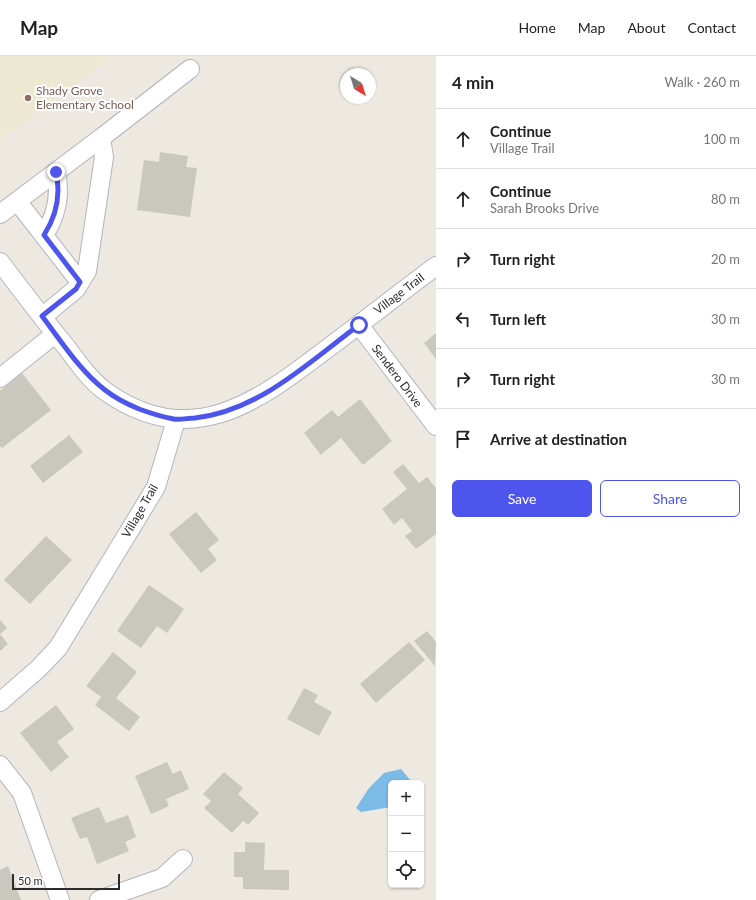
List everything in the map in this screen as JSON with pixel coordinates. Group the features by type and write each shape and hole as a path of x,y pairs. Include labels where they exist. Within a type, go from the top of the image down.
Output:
{"street":[{"path":"0,214 190,69"},
{"path":"42,316 76,289 86,271 104,157 101,138"},
{"path":"44,235 54,220 59,187 56,172"},
{"path":"17,201 80,282"},
{"path":"0,262 84,370 104,390 124,403 176,420"},
{"name":"Village Trail","path":"0,702 38,669 58,648 156,487 176,420 210,416 234,410 255,400 288,379 436,266"},
{"name":"Sendero Drive","path":"359,325 436,426"},
{"path":"0,378 55,334"},
{"path":"0,765 22,793 60,900"},
{"path":"98,900 162,878 183,859"}],"shaded area":[{"name":"Shady Grove Elementary School","path":"0,56 112,56 0,140"}],"water":[{"path":"401,769 410,780 388,780 388,808 361,812 356,808 369,788 384,773"}],"building":[{"path":"160,152 188,156 186,167 197,168 190,217 137,210 144,160 159,162"},
{"path":"436,333 436,359 424,343"},
{"path":"22,373 51,410 2,448 0,446 0,391"},
{"path":"360,399 392,441 363,465 341,438 321,455 304,433 332,410 338,417"},
{"path":"69,435 83,452 43,483 30,466"},
{"path":"403,464 419,483 427,477 436,488 436,534 416,549 405,536 412,531 402,518 394,525 382,509 407,489 393,472"},
{"path":"196,512 219,540 208,549 217,560 201,573 169,534"},
{"path":"46,536 72,560 30,604 4,580"},
{"path":"149,585 184,609 167,633 157,626 141,648 117,631"},
{"path":"0,620 7,628 0,634"},
{"path":"427,631 436,642 435,666 414,641"},
{"path":"0,634 8,644 0,651"},
{"path":"409,642 425,660 376,703 360,684"},
{"path":"113,652 137,672 116,698 140,717 129,731 95,705 101,697 86,686"},
{"path":"304,688 318,695 314,702 332,712 319,736 287,719"},
{"path":"56,705 74,729 57,742 69,757 51,772 20,733"},
{"path":"167,762 173,774 181,770 189,789 166,799 169,806 151,814 135,776"},
{"path":"224,772 243,788 238,794 259,813 248,825 243,821 232,833 204,808 211,801 203,794"},
{"path":"99,807 106,823 128,815 136,837 125,842 129,851 97,864 87,837 80,839 71,818"},
{"path":"245,842 265,843 264,870 289,870 289,890 243,889 243,877 234,877 234,852 245,852"},
{"path":"8,866 21,900 0,900 0,870"}],"place":[{"name":"Shady Grove Elementary School","path":"28,98"}],"route":[{"path":"56,172 59,187 54,220 44,235 80,282 76,289 42,316 84,370 104,390 124,403 176,420 210,416 234,410 255,400 288,379 359,325"}]}
